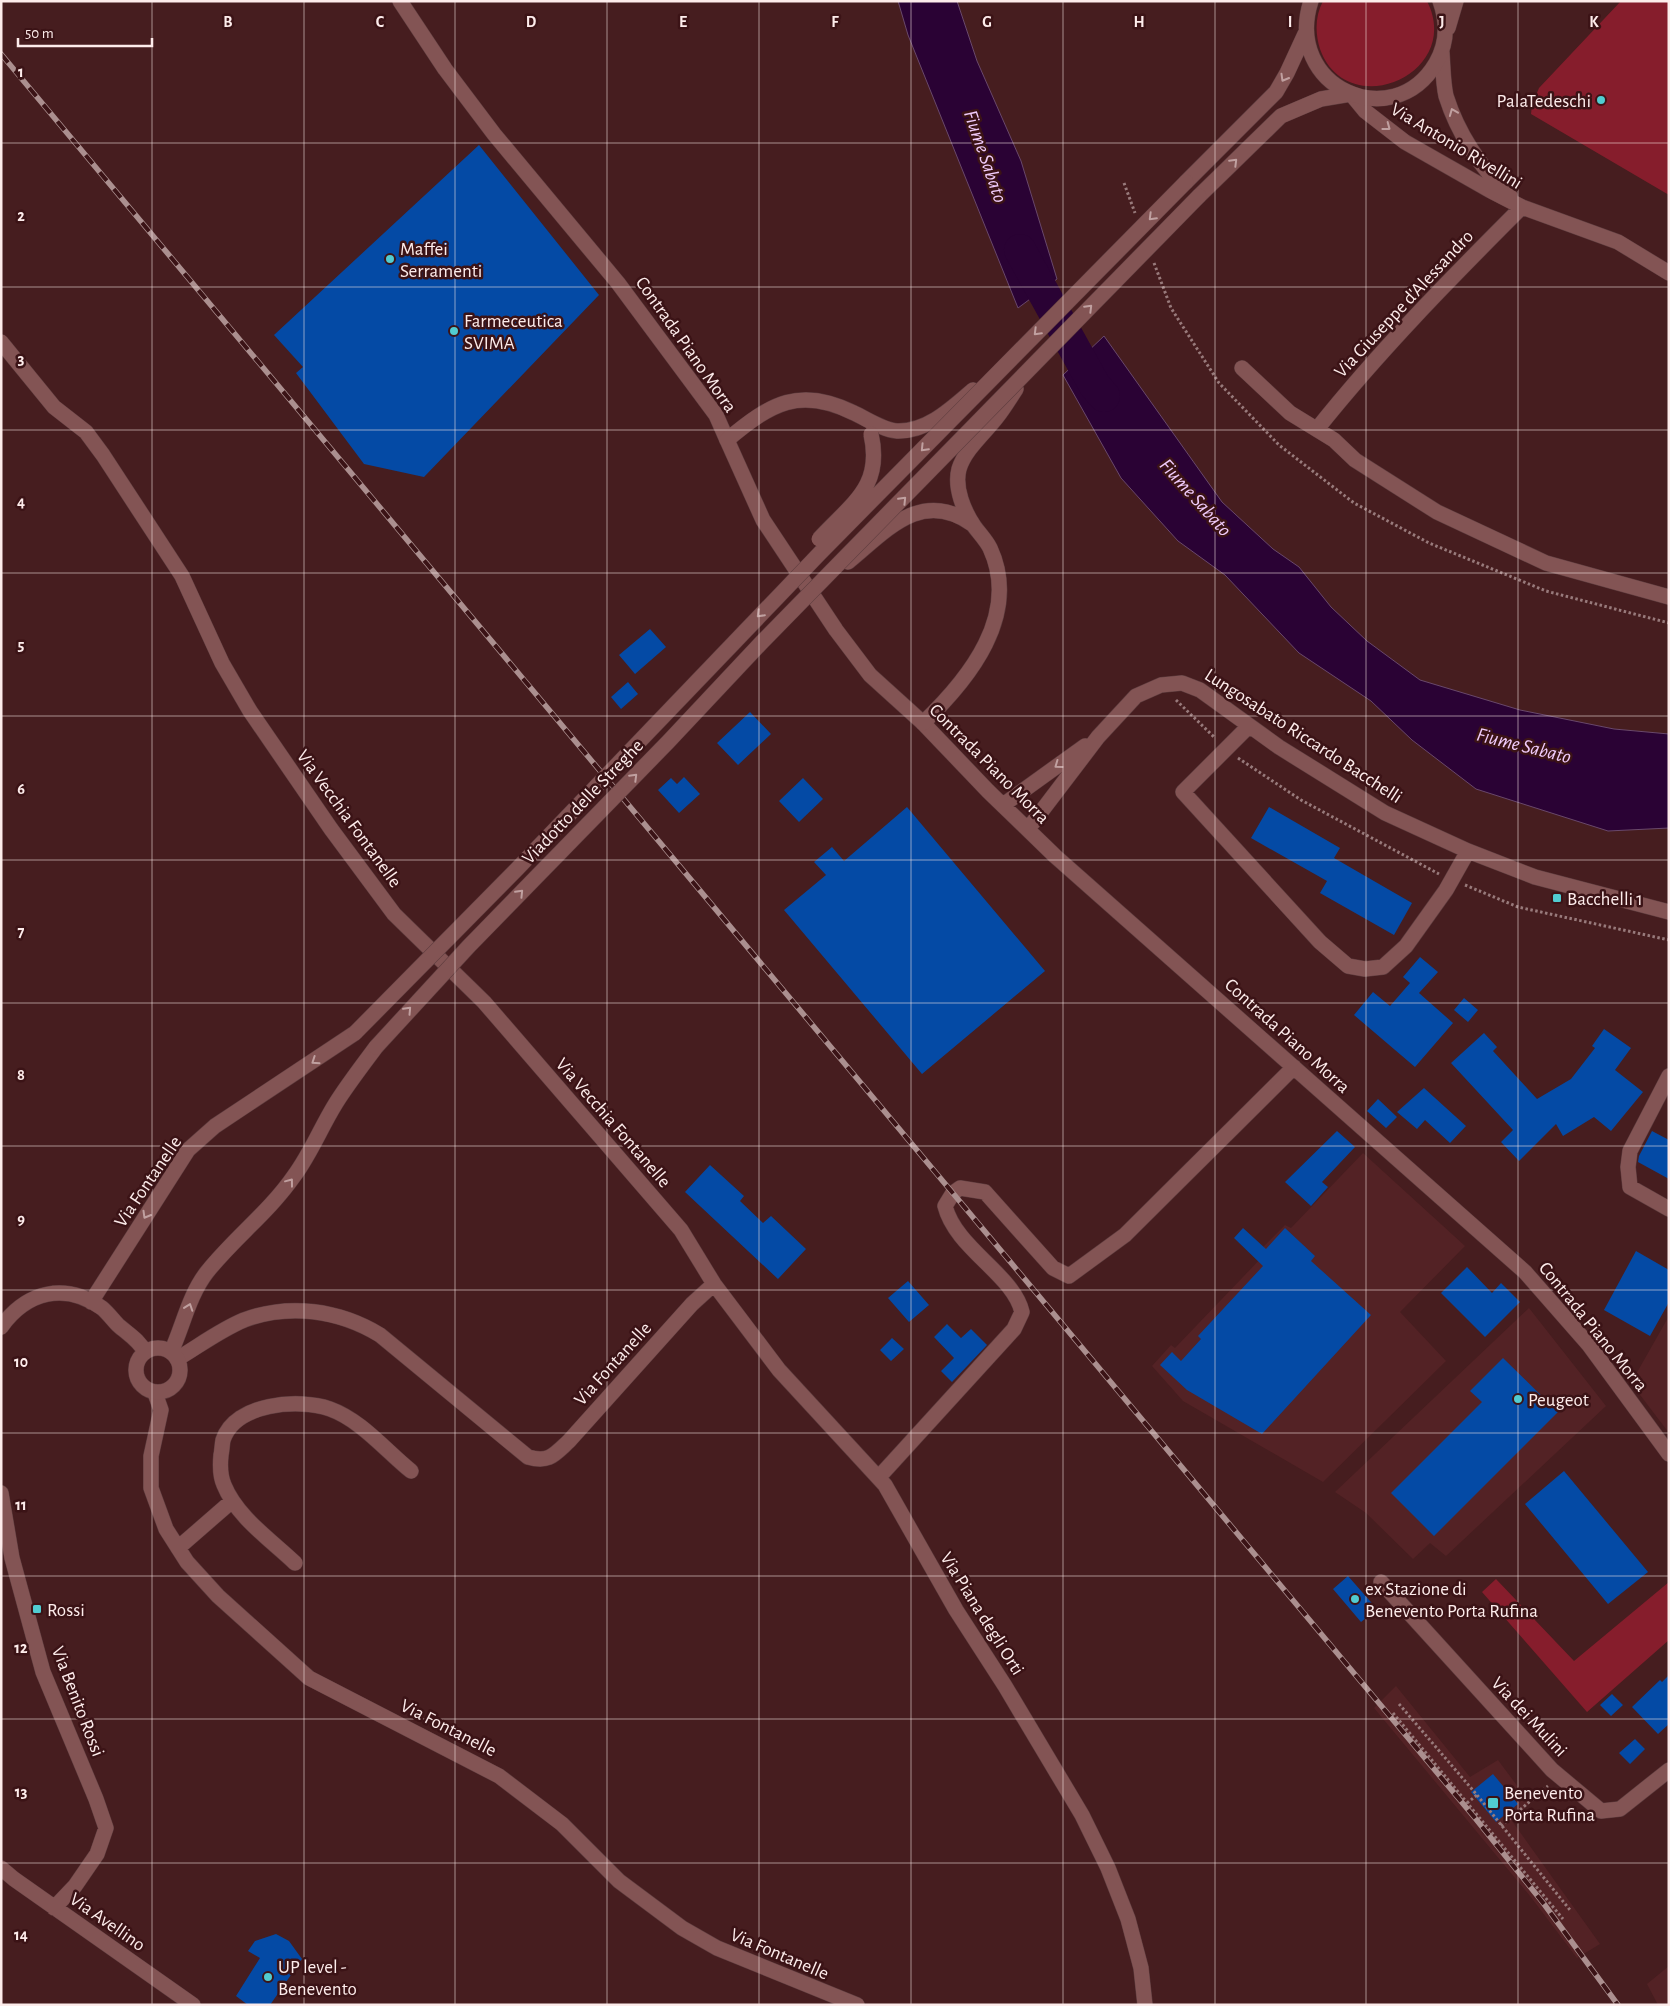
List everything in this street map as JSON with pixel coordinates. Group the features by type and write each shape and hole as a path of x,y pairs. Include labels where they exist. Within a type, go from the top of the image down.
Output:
{"street":[{"name":"Contrada Piano Morra","path":"400,1 445,69 494,134 618,283 680,370 716,415 763,520 836,630 870,675 923,723 1028,829 1525,1272 1589,1345 1669,1454"},
{"path":"1311,1 1306,18 1305,34 1310,53 1319,71 1334,85 1351,94 1373,98 1394,96 1414,87 1430,72 1442,53 1456,1"},
{"path":"1440,1 1445,14 1446,34"},
{"path":"780,594 1276,92 1305,34"},
{"name":"Via Antonio Rivellini","path":"1442,53 1446,94 1459,127 1477,160 1522,207"},
{"path":"820,585 1199,196 1281,116 1320,99 1351,94"},
{"name":"Via Antonio Rivellini","path":"1351,94 1364,111 1405,142 1522,207 1618,242 1669,273"},
{"name":"Via Giuseppe d'Alessandro","path":"1317,428 1455,274 1522,207"},
{"name":"Via Vecchia Fontanelle","path":"1,342 54,407 86,432 103,455 182,576 222,663 250,711 331,829 394,914 484,1002 682,1230 714,1284"},
{"path":"727,440 774,407 803,398 832,402 857,415 875,430 896,431 928,424 959,402 1021,348"},
{"path":"1242,368 1290,413 1317,428 1355,460 1437,512 1546,563 1669,597"},
{"path":"923,723 947,700 977,661 989,636 999,606 998,576 990,547 963,514 959,495 959,469 969,450 997,417 1027,373"},
{"path":"780,594 815,544 867,488 873,474 875,430"},
{"path":"820,585 902,520 923,510 939,509 963,514"},
{"name":"Viadotto delle Streghe","path":"174,1356 190,1302 206,1273 276,1201 322,1133 335,1105 376,1047 468,946 820,585"},
{"name":"Via Fontanelle","path":"91,1302 188,1150 215,1126 355,1033 517,869 780,594"},
{"name":"Lungosabato Riccardo Bacchelli","path":"1028,829 1098,737 1136,696 1161,685 1182,683 1200,690 1278,747 1386,814 1468,851 1535,877 1669,912"},
{"path":"1249,726 1182,792 1320,942 1348,966 1365,969 1383,967 1406,946 1452,880 1468,851"},
{"path":"1003,805 1098,737"},
{"path":"879,1477 1014,1329 1022,1312 1019,1299 976,1254 948,1218 945,1206 953,1193 960,1188 985,1192 1053,1268 1068,1276 1125,1235 1294,1067"},
{"path":"1669,1076 1630,1151 1628,1167 1630,1187 1669,1209"},
{"name":"Via Fontanelle","path":"174,1356 243,1320 275,1311 334,1314 360,1323 380,1335 521,1452 528,1457 541,1461 553,1456 569,1441 692,1304 714,1284"},
{"name":"Via Piana degli Orti","path":"714,1284 779,1370 879,1477 956,1610 1005,1686 1082,1815 1108,1868 1128,1919 1141,1968 1145,2005"},
{"path":"1,1327 26,1301 53,1293 77,1295 103,1310 140,1344 144,1352"},
{"path":"158,1348 174,1356 180,1372 174,1386 162,1393 155,1393 142,1386 135,1372 136,1365 144,1352 158,1348"},
{"name":"Via Fontanelle","path":"155,1393 160,1410 151,1456 151,1488 166,1529 187,1562 218,1596 309,1678 499,1776 562,1824 619,1881 682,1928 717,1948 857,2005"},
{"path":"295,1563 232,1501 223,1484 220,1465 224,1439 235,1422 265,1407 284,1403 306,1403 330,1409 348,1418 411,1471"},
{"name":"Via Benito Rossi","path":"1,1492 12,1558 44,1672 106,1828 97,1854 75,1886 54,1908"},
{"path":"178,1548 232,1501"},
{"name":"Via dei Mulini","path":"1381,1582 1560,1776 1601,1810 1620,1809 1669,1770"},
{"name":"Via Avellino","path":"1,1868 54,1908 193,2005"}],"path":[{"path":"1176,700 1226,749 1301,800 1394,852 1452,880 1518,906 1669,940"},
{"path":"1399,1704 1570,1910"},
{"path":"1393,1713 1563,1919"},
{"path":"1501,1826 1560,1776"},
{"path":"1467,1802 1476,1795"}],"shaded area":[{"path":"1323,1 1427,1 1434,27 1430,50 1417,68 1398,80 1375,86 1353,83 1334,71 1320,49 1317,25 1318,13"},
{"name":"PalaTedeschi","path":"1621,1 1669,1 1669,195 1531,114 1532,105 1539,88"},
{"path":"1363,1153 1465,1246 1400,1312 1446,1361 1323,1482 1183,1401 1152,1366 1171,1345 1175,1348 1265,1254 1261,1249 1285,1225 1291,1228"},
{"path":"1529,1308 1606,1406 1446,1556 1430,1543 1413,1559 1366,1513 1335,1492"},
{"path":"1669,1316 1669,1433 1631,1383"},
{"path":"1496,1579 1574,1661 1669,1582 1669,1640 1587,1712 1482,1592"},
{"path":"1396,1686 1470,1777 1498,1760 1530,1803 1512,1821 1600,1944 1577,1958 1530,1896 1374,1708"},
{"path":"1669,1966 1669,2005 1658,2005 1647,1984"}],"water":[{"path":"898,1 957,1 977,61 1021,161 1057,279 1018,308 908,35"},
{"path":"1104,336 1222,502 1273,549 1299,567 1331,607 1367,641 1420,680 1520,710 1614,729 1669,734 1669,828 1608,831 1476,789 1412,740 1371,701 1299,653 1225,575 1178,541 1121,478 1063,375"}],"building":[{"name":"Farmeceutica SVIMA","path":"479,145 599,295 424,477 364,464 296,373 303,367 274,335"},
{"path":"650,629 666,647 635,674 619,655"},
{"path":"628,682 638,694 621,709 611,697"},
{"path":"750,712 771,734 738,765 717,743"},
{"path":"684,777 700,794 679,813 658,790 671,778 677,784"},
{"path":"803,778 823,799 799,822 779,801"},
{"path":"907,807 1045,971 922,1074 784,910 826,875 814,862 832,847 844,861"},
{"path":"1269,807 1340,848 1334,858 1412,903 1394,935 1320,893 1327,881 1251,838"},
{"path":"1420,957 1438,972 1419,993 1453,1023 1415,1067 1354,1015 1373,992 1390,1006 1410,983 1403,977"},
{"path":"1464,998 1478,1010 1468,1022 1454,1010"},
{"path":"1604,1029 1631,1048 1615,1070 1643,1092 1611,1131 1594,1117 1563,1136 1556,1124 1519,1161 1501,1142 1513,1130 1451,1063 1484,1033 1497,1047 1493,1051 1537,1099 1571,1079 1595,1048 1592,1046"},
{"path":"1424,1088 1466,1126 1450,1143 1425,1120 1417,1129 1397,1112"},
{"path":"1378,1099 1397,1117 1386,1128 1367,1111"},
{"path":"1337,1131 1355,1147 1322,1182 1328,1187 1311,1206 1285,1182"},
{"path":"1652,1131 1669,1140 1669,1179 1638,1162 1639,1156"},
{"path":"710,1165 744,1196 740,1201 763,1223 771,1216 806,1249 778,1279 685,1192"},
{"path":"1243,1228 1266,1249 1285,1228 1315,1256 1311,1261 1371,1315 1262,1434 1187,1390 1160,1365 1172,1352 1181,1361 1201,1339 1198,1336 1263,1266 1234,1238"},
{"path":"1636,1251 1669,1270 1669,1302 1650,1336 1604,1310"},
{"path":"1467,1267 1492,1293 1501,1283 1520,1302 1485,1337 1441,1293"},
{"path":"908,1281 929,1305 909,1322 888,1298"},
{"path":"947,1324 961,1338 971,1329 987,1345 952,1382 941,1371 954,1358 934,1337"},
{"path":"892,1338 904,1349 891,1361 880,1350"},
{"path":"1503,1358 1558,1412 1434,1536 1391,1493 1482,1402 1470,1391"},
{"path":"1564,1471 1648,1572 1608,1604 1525,1504"},
{"name":"ex Stazione di Benevento Porta Rufina","path":"1348,1576 1377,1609 1361,1622 1333,1589"},
{"path":"1669,1675 1669,1724 1658,1734 1632,1707 1660,1680 1662,1682"},
{"path":"1612,1694 1623,1705 1611,1716 1600,1705"},
{"path":"1635,1739 1645,1749 1630,1764 1619,1753"},
{"name":"Benevento Porta Rufina","path":"1493,1774 1518,1804 1496,1822 1471,1792"},
{"name":"UP level - Benevento","path":"276,1934 289,1941 302,1959 270,2005 248,2005 236,1996 260,1958 248,1951 255,1941"}],"waterway":[{"name":"Fiume Sabato","path":"1020,250 1095,386 1104,396"}],"railway":[{"path":"1,54 1475,1818 1544,1904 1618,2005"}],"place":[{"name":"PalaTedeschi","path":"1601,100"},
{"name":"Maffei Serramenti","path":"390,259"},
{"name":"Farmeceutica SVIMA","path":"454,331"},
{"name":"Bacchelli 1","path":"1557,898"},
{"name":"Peugeot","path":"1518,1399"},
{"name":"ex Stazione di Benevento Porta Rufina","path":"1355,1599"},
{"name":"Rossi","path":"37,1609"},
{"name":"Benevento Porta Rufina","path":"1493,1803"},
{"name":"UP level - Benevento","path":"268,1977"}]}
